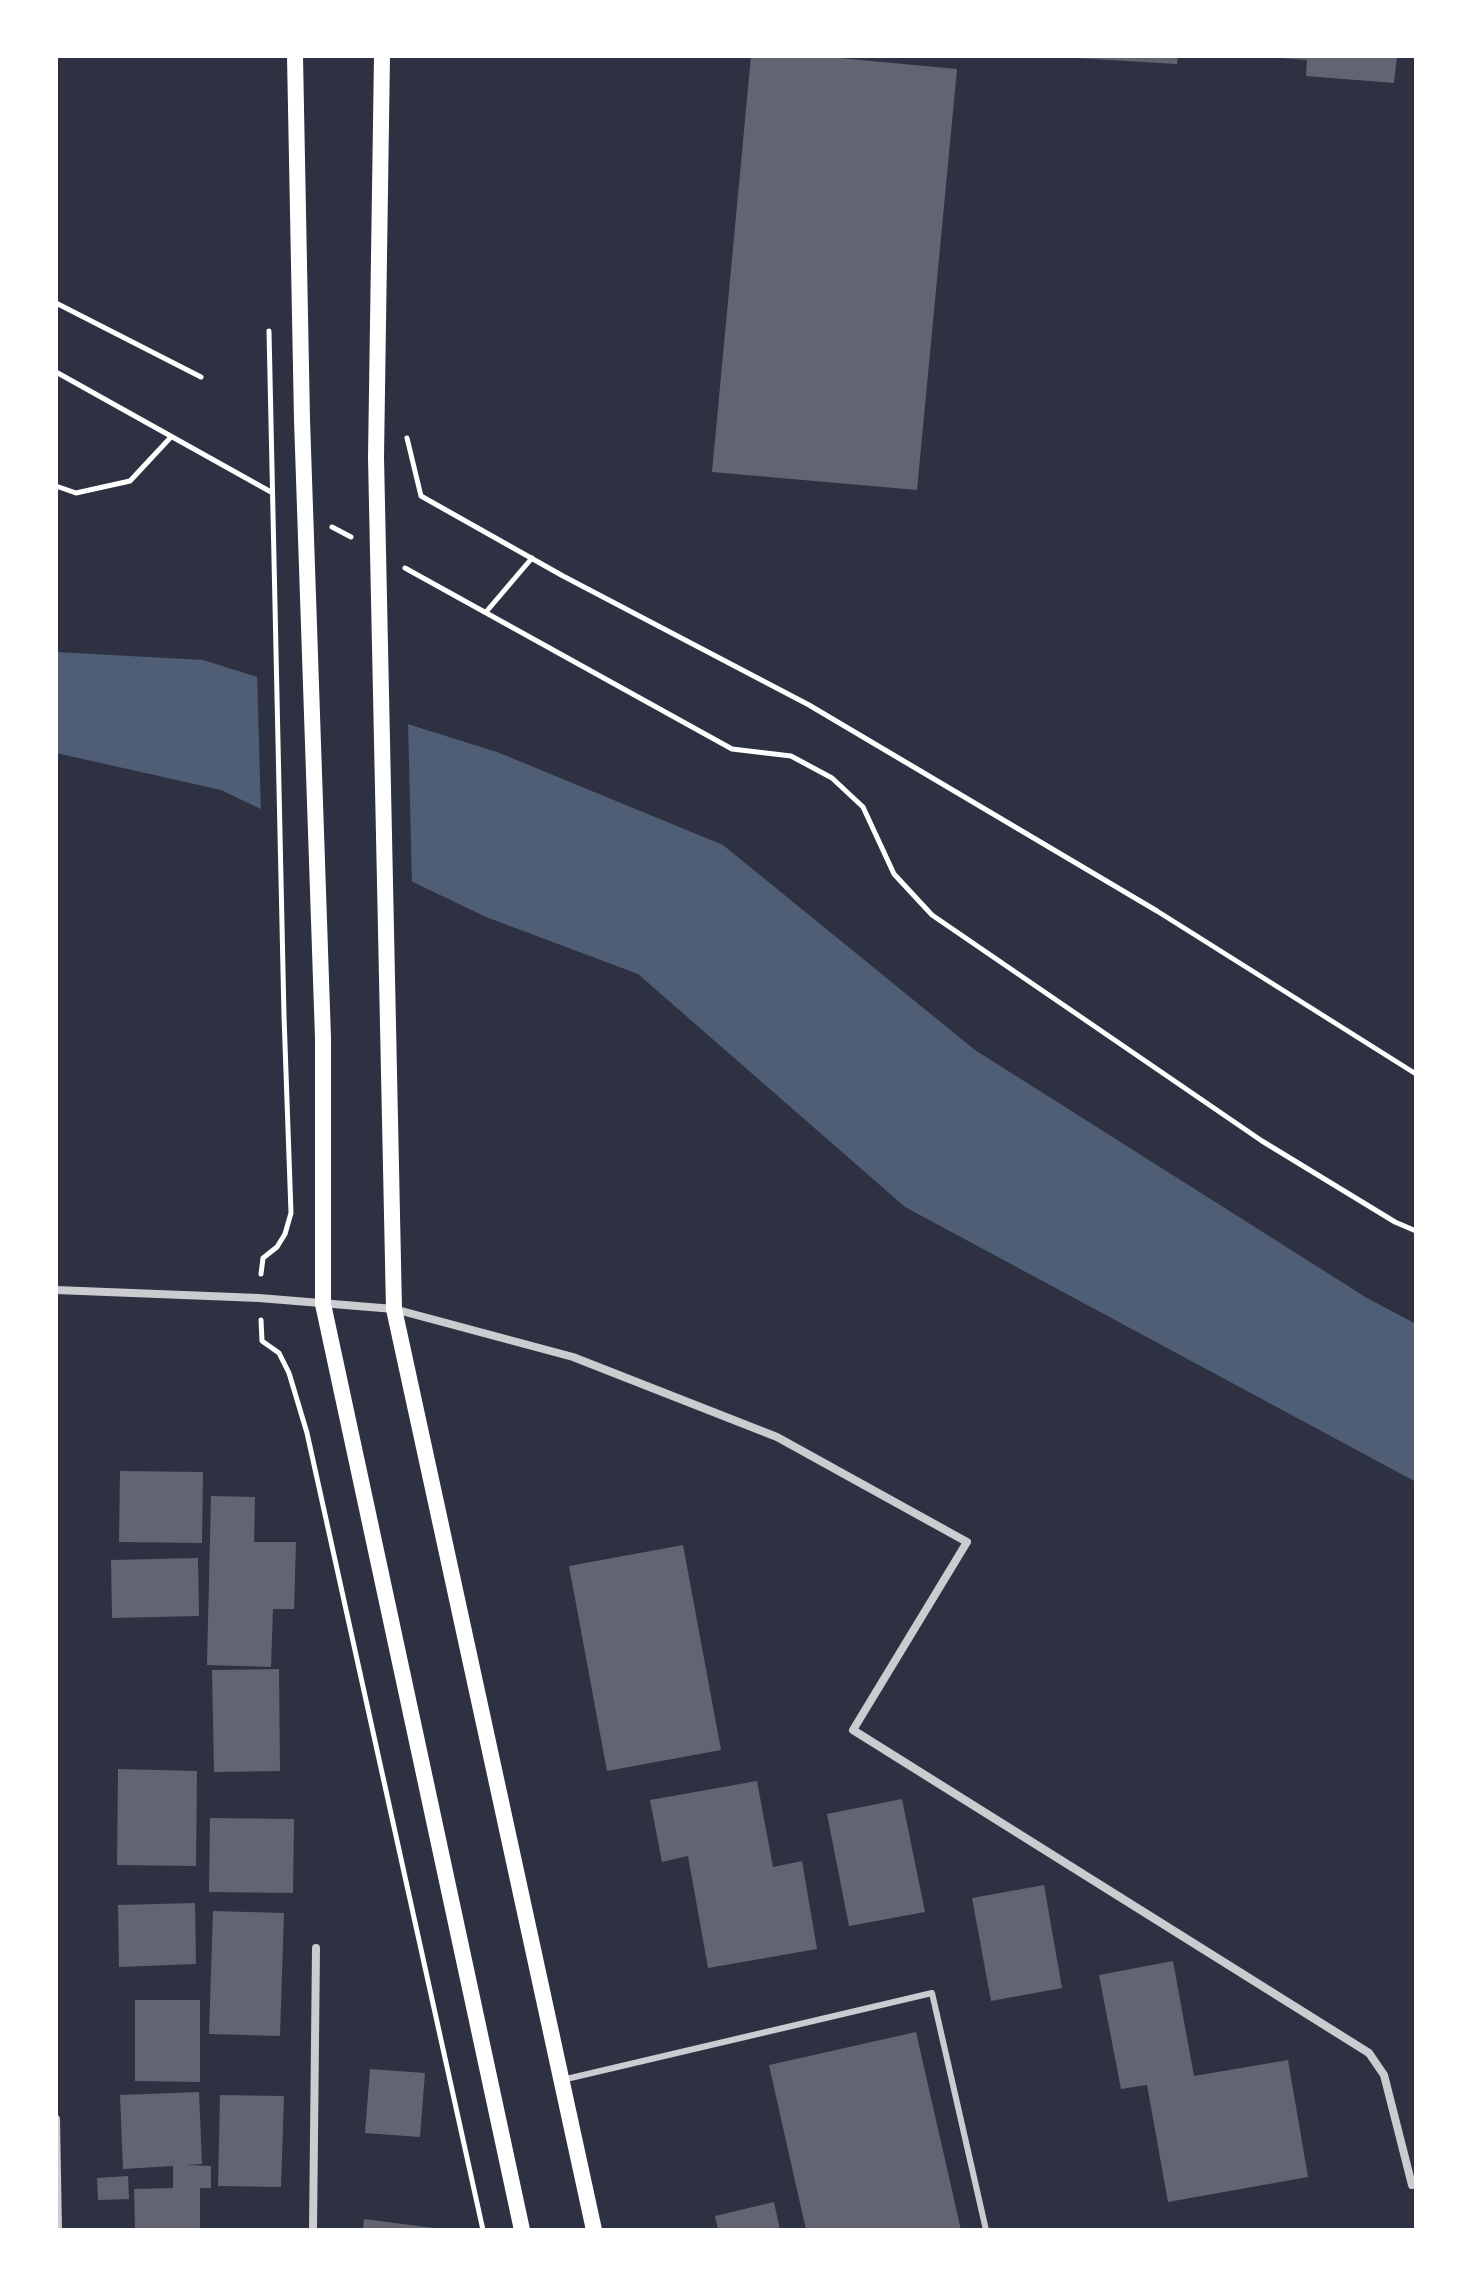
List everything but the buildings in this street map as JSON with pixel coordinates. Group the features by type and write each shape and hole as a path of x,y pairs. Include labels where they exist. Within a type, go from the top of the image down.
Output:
{"main road":[{"path":"295,56 302,420 323,1038 323,1304 522,2230"},
{"path":"382,56 376,457 394,1309 594,2230"}],"street":[{"path":"56,1290 259,1298 394,1309 573,1357 777,1437 967,1542 853,1730 1369,2053 1384,2075 1412,2185"},
{"path":"313,2230 316,1948"},
{"path":"56,2119 58,2230"}],"lane":[{"path":"562,2080 932,1993 986,2230"}],"path":[{"path":"56,303 201,377"},
{"path":"56,372 279,497"},
{"path":"263,1258 282,1239 291,1219 269,404"},
{"path":"407,436 421,496 809,705 1157,911 1416,1074"},
{"path":"56,486 76,493 130,481 171,437"},
{"path":"320,520 361,543"},
{"path":"486,613 532,558"},
{"path":"402,566 732,749 791,756 832,778 863,807 894,874 932,915 1262,1141 1395,1222 1416,1231"},
{"path":"262,1341 283,1359 295,1387 307,1433 483,2230"}],"water":[{"path":"56,652 203,660 497,752 723,845 975,1050 1367,1298 1416,1324 1416,1482 905,1207 638,974 486,917 221,790 56,753"}],"pier":[{"path":"257,672 408,720 412,886 261,814"}]}
